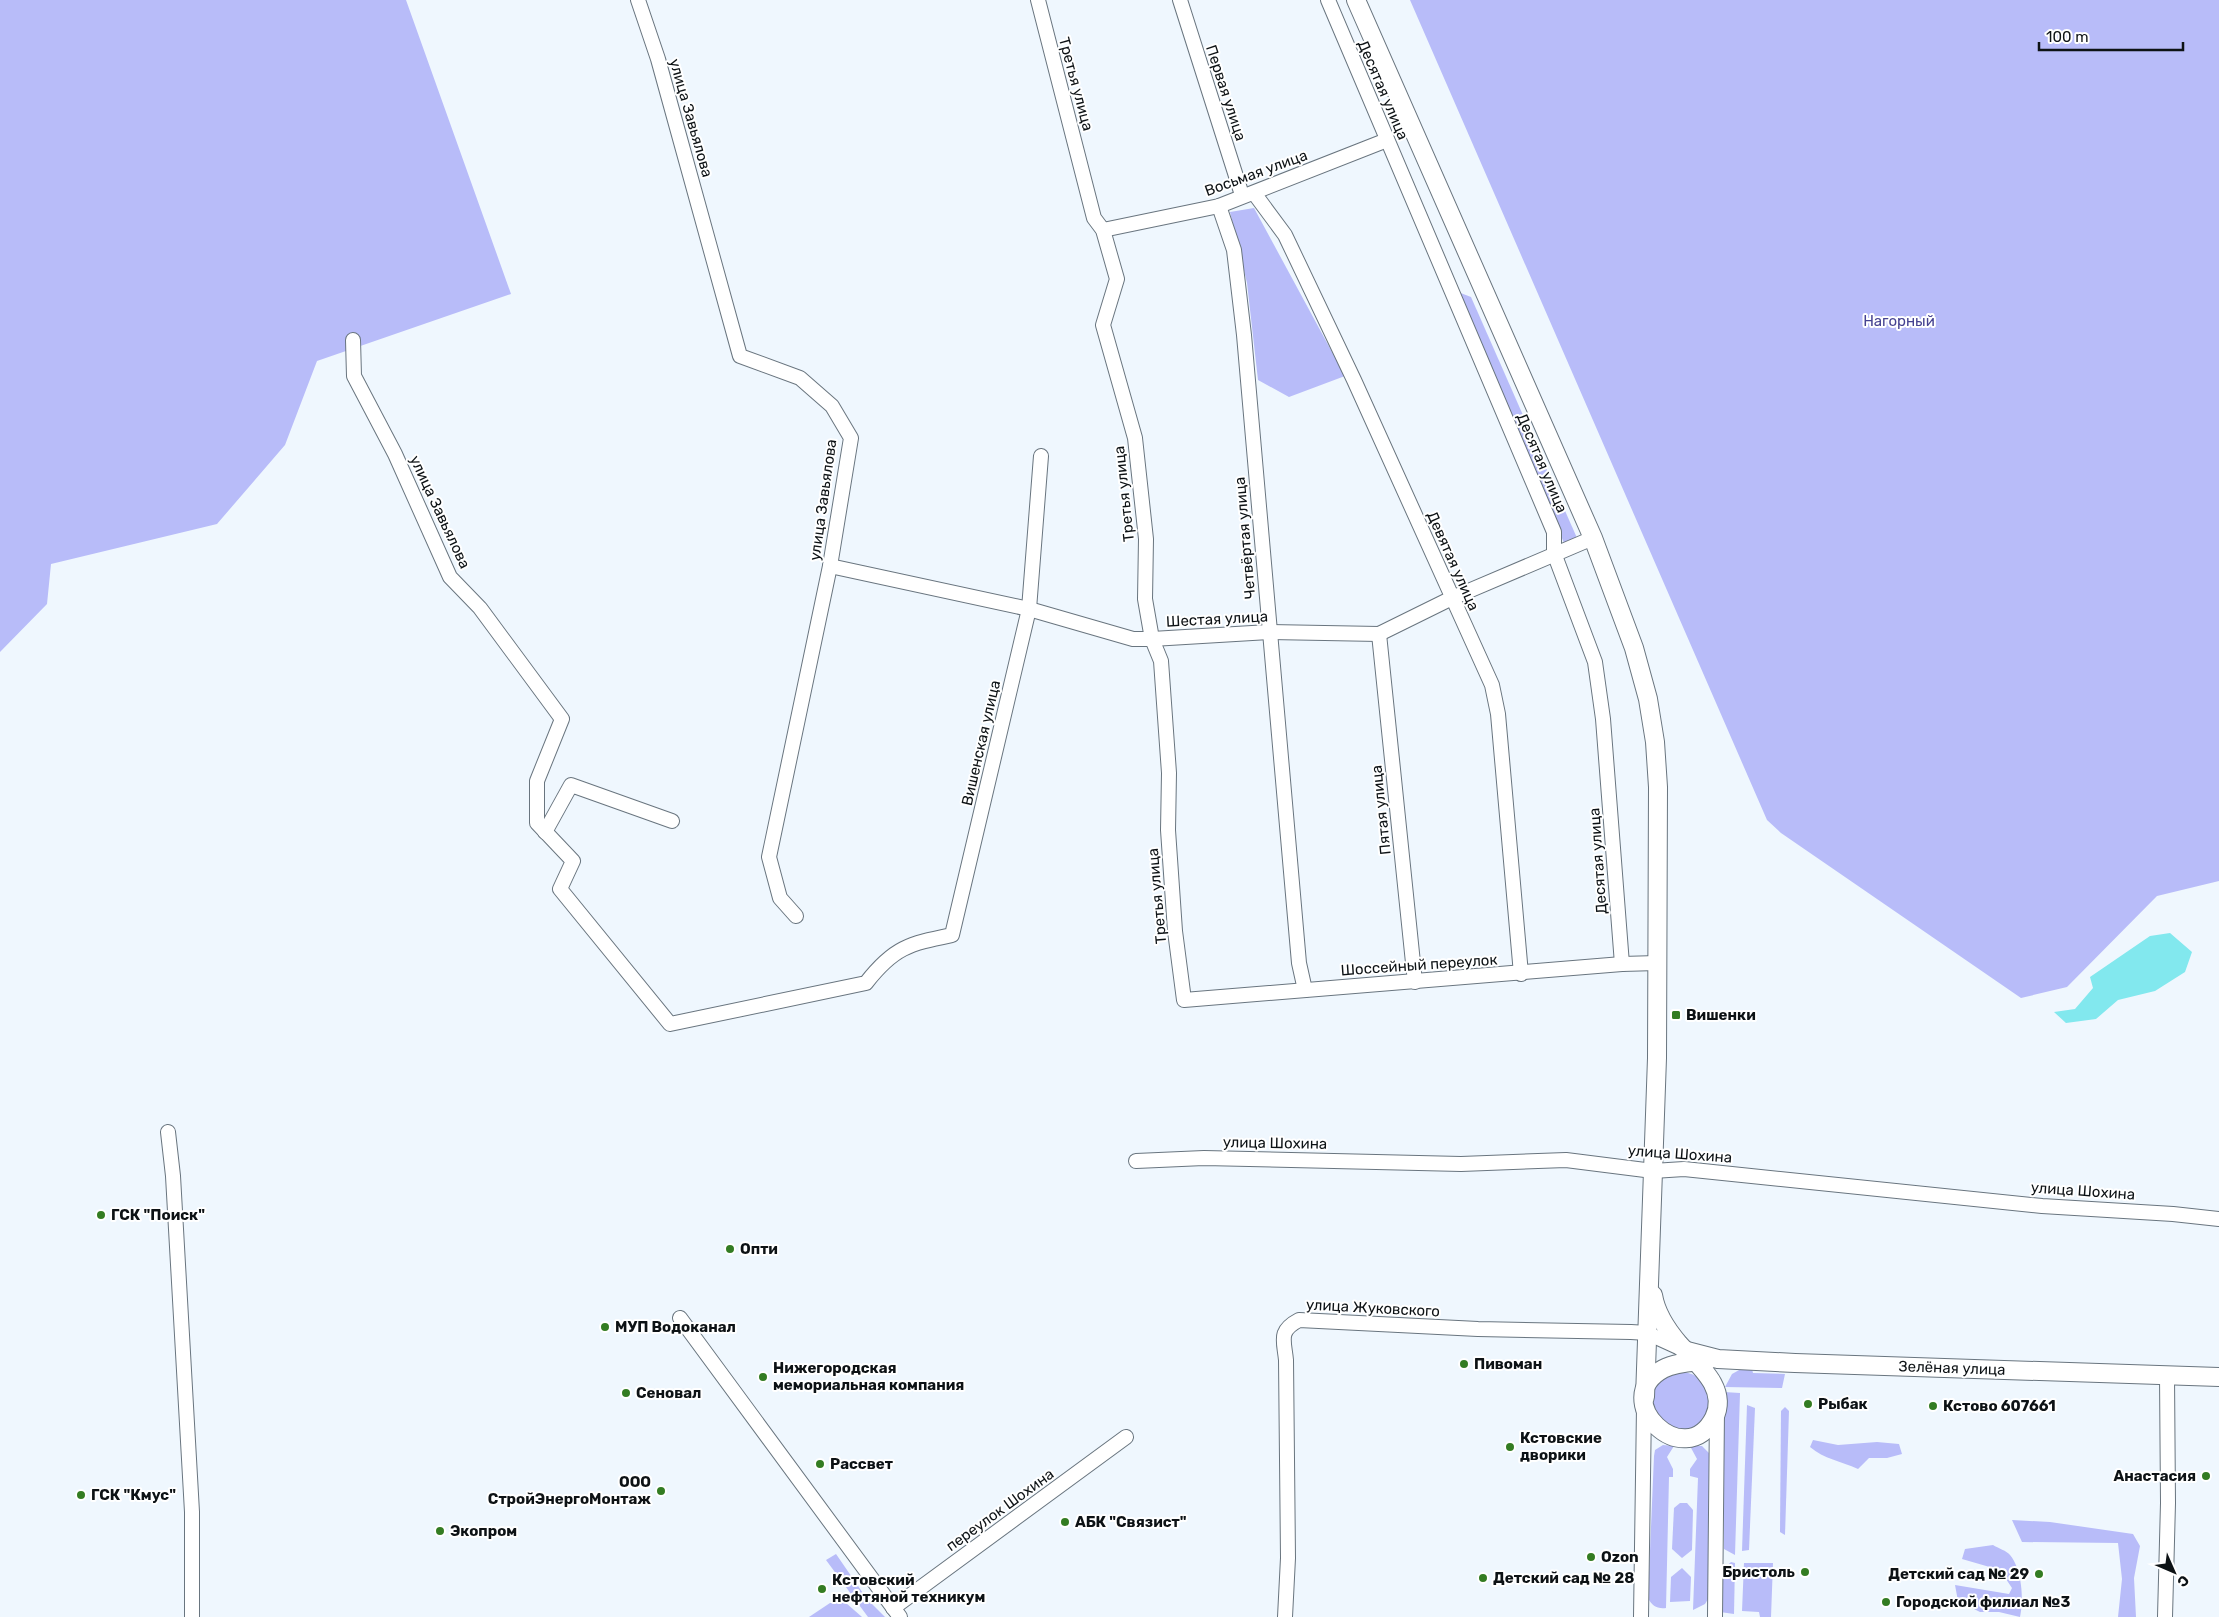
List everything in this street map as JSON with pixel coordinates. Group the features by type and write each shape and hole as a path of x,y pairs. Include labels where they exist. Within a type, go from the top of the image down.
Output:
{"main road":[{"path":"1356,0 1593,538 1634,648 1648,700 1655,742 1658,787 1653,1171 1645,1400 1648,1417 1657,1429 1670,1436 1684,1438 1698,1434 1709,1425 1717,1402 1720,1383 1732,1368 1762,1362"},
{"path":"1650,1280 1654,1303 1660,1318 1687,1359 1710,1378 1717,1402"},
{"path":"1645,1400 1653,1377 1665,1368 1687,1359"},
{"name":"Зелёная улица","path":"1687,1359 2219,1377"}],"street":[{"name":"улица Завьялова","path":"638,0 658,59 740,356 800,378 832,406 851,438 830,566 769,857 780,898 796,916"},
{"name":"Третья улица","path":"1038,0 1094,218 1103,230 1117,279 1103,325 1135,438 1146,539 1145,599 1152,639 1160,661 1169,773 1168,830 1175,931 1184,1000"},
{"name":"Первая улица","path":"1180,0 1248,194"},
{"name":"Десятая улица","path":"1328,0 1554,532 1554,553 1596,662 1604,728 1622,964"},
{"name":"Восьмая улица","path":"1103,230 1219,206 1387,140"},
{"name":"Девятая улица","path":"1248,194 1285,235 1354,380 1492,685 1498,714 1521,974"},
{"name":"Четвёртая улица","path":"1219,206 1234,250 1244,335 1299,963 1305,990"},
{"name":"улица Завьялова","path":"353,340 354,376 395,454 450,577 480,608 562,719 537,781 537,823 573,861 560,889"},
{"name":"Вишенская улица","path":"560,889 670,1024 866,983 882,962 912,943 952,935 1029,609 1041,456"},
{"name":"Шестая улица","path":"830,566 1029,609 1133,638 1152,639 1269,632 1379,634 1452,598 1593,538"},
{"name":"Пятая улица","path":"1379,634 1414,982"},
{"path":"545,832 571,785 672,821"},
{"name":"Шоссейный переулок","path":"1184,1000 1521,974 1622,964 1657,963"},
{"path":"168,1132 173,1176 190,1478 192,1617"},
{"name":"улица Шохина","path":"1136,1161 1204,1158 1460,1164 1566,1160 1653,1171 1684,1169 2042,1206 2172,1214 2219,1219"},
{"path":"680,1318 896,1612"},
{"name":"улица Жуковского","path":"1286,1617 1288,1558 1286,1360 1283,1335 1288,1326 1299,1320 1478,1329 1647,1333 1687,1359"},
{"path":"2164,1617 2168,1494 2167,1376"},
{"path":"1641,1617 1645,1400"},
{"path":"1715,1617 1717,1402"},
{"name":"переулок Шохина","path":"896,1612 1126,1437"}],"green space":[{"path":"0,0 406,0 511,294 317,361 285,445 217,524 51,564 47,604 0,652"},
{"name":"Нагорный","path":"1410,0 2219,0 2219,881 2157,896 2067,987 2021,998 1781,833 1767,820"},
{"path":"1254,208 1345,376 1289,397 1258,380 1247,283 1230,212"},
{"path":"1458,292 1471,297 1577,538 1564,543"},
{"path":"1741,1369 1752,1369 1753,1373 1785,1374 1782,1388 1725,1387 1732,1374"},
{"path":"1675,1372 1687,1372 1702,1380 1710,1395 1710,1407 1702,1422 1687,1430 1675,1430 1660,1422 1652,1407 1652,1395 1660,1380"},
{"path":"1724,1392 1740,1393 1735,1555 1724,1549"},
{"path":"1747,1405 1755,1408 1749,1550 1742,1551"},
{"path":"1785,1407 1789,1411 1785,1535 1780,1532 1781,1411"},
{"path":"1813,1440 1838,1445 1877,1442 1899,1444 1902,1454 1887,1458 1869,1458 1858,1469 1815,1451 1810,1447"},
{"path":"1663,1445 1674,1446 1667,1457 1673,1469 1673,1477 1669,1477 1666,1608 1655,1606 1648,1598 1654,1456 1655,1450"},
{"path":"1690,1446 1702,1446 1709,1453 1708,1599 1705,1604 1693,1610 1698,1478 1690,1476 1690,1469 1697,1459"},
{"path":"1680,1503 1687,1503 1693,1510 1692,1550 1682,1558 1672,1549 1674,1508"},
{"path":"2012,1520 2050,1522 2133,1534 2140,1546 2134,1578 2136,1617 2118,1617 2122,1579 2118,1543 2022,1542"},
{"path":"1993,1545 2009,1554 2017,1568 2022,1594 2020,1617 1999,1612 1980,1612 1958,1601 1955,1585 2009,1594 2012,1588 2000,1570 1962,1559 1965,1549"},
{"path":"836,1554 867,1599 885,1617 868,1617 826,1560"},
{"path":"1731,1562 1735,1563 1734,1614 1720,1612 1721,1571"},
{"path":"1744,1563 1773,1563 1771,1617 1760,1617 1759,1612 1742,1611"},
{"path":"1682,1568 1691,1577 1690,1601 1670,1602 1671,1577"},
{"path":"830,1603 846,1603 862,1617 809,1617"}],"shaded area":[{"path":"2170,933 2192,952 2185,972 2155,991 2118,1000 2096,1019 2066,1023 2054,1012 2075,1009 2093,988 2090,977 2150,936"}],"place":[{"name":"Вишенки","path":"1676,1015"},
{"name":"ГСК \"Поиск\"","path":"101,1215"},
{"name":"Опти","path":"730,1249"},
{"name":"МУП Водоканал","path":"605,1327"},
{"name":"Пивоман","path":"1464,1364"},
{"name":"Нижегородская мемориальная компания","path":"763,1377"},
{"name":"Сеновал","path":"626,1393"},
{"name":"Рыбак","path":"1808,1404"},
{"name":"Кстово 607661","path":"1933,1406"},
{"name":"Кстовские дворики","path":"1510,1447"},
{"name":"Рассвет","path":"820,1464"},
{"name":"Анастасия","path":"2206,1476"},
{"name":"ООО СтройЭнергоМонтаж","path":"661,1491"},
{"name":"ГСК \"Кмус\"","path":"81,1495"},
{"name":"АБК \"Связист\"","path":"1065,1522"},
{"name":"Экопром","path":"440,1531"},
{"name":"Ozon","path":"1591,1557"},
{"name":"Бристоль","path":"1805,1572"},
{"name":"Детский сад № 29","path":"2039,1574"},
{"name":"Детский сад № 28","path":"1483,1578"},
{"name":"Кстовский нефтяной техникум","path":"822,1589"},
{"name":"Городской филиал №3","path":"1886,1602"}]}
